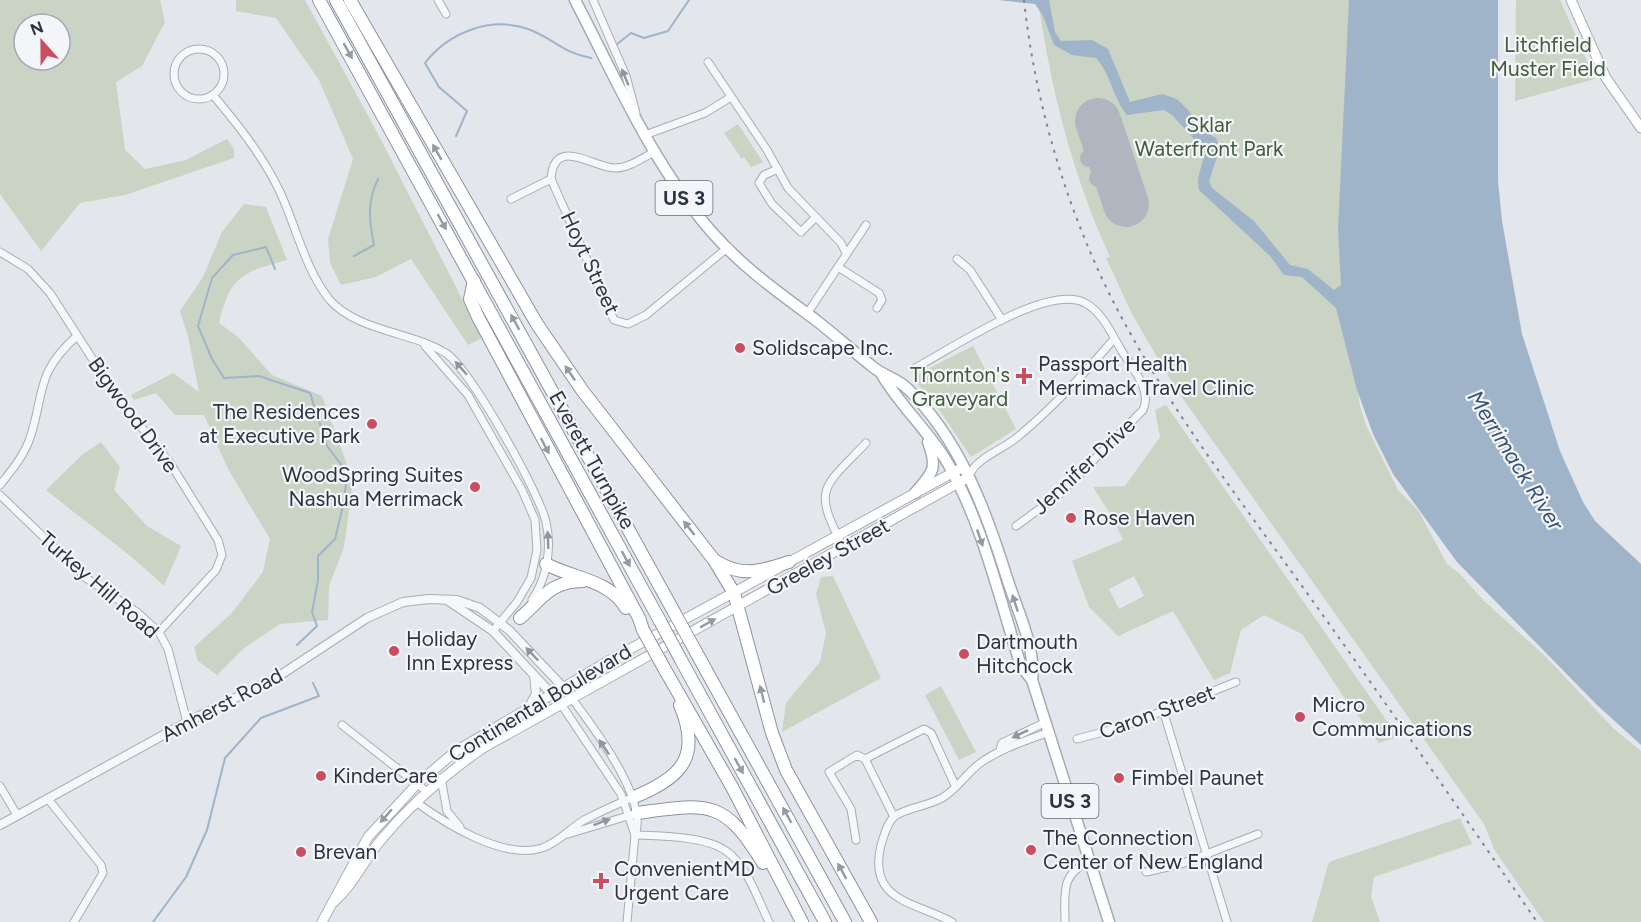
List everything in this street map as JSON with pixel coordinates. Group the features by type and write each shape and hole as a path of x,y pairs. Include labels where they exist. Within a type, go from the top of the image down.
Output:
{"highway":[{"name":"Everett Turnpike","path":"319,0 825,922"},
{"name":"Everett Turnpike","path":"336,0 845,922"},
{"path":"350,0 537,324 582,390 714,560 734,593 740,606 772,733 786,770 871,922"},
{"path":"474,280 470,299 478,317 639,618 643,630"},
{"path":"714,560 734,571 749,573 789,562"},
{"path":"541,561 615,593 643,630 732,787 802,922"},
{"path":"520,618 543,593 564,584 589,580"},
{"path":"629,799 671,779 687,756 689,740 686,724 664,668"},
{"path":"633,814 694,807 708,808 727,816 745,833 767,869 787,894"}],"main road":[{"name":"US 3","path":"575,0 654,152 686,201 726,249 754,275 881,373 897,380 918,400 940,428 968,471 988,519 1033,661 1032,680"},
{"path":"1571,0 1606,78 1641,128"},
{"name":"US 3","path":"881,373 952,472 957,484 979,537 1021,666 1032,680 1109,922"},
{"path":"915,493 930,476 934,466 933,454 923,430"},
{"name":"Greeley Street","path":"671,627 952,472 968,471"},
{"name":"Greeley Street","path":"676,640 957,484 968,471"},
{"name":"Continental Boulevard","path":"322,922 333,904 339,886 368,837 418,783 465,746 563,687 671,627"},
{"name":"Continental Boulevard","path":"333,904 346,891 379,841 441,778 483,748 676,640"}],"street":[{"path":"438,0 446,14"},
{"path":"593,0 628,82 638,121"},
{"path":"202,49 219,60 224,77 220,87 213,95 195,99 178,89 173,73 176,63 183,54 202,49"},
{"path":"708,62 788,188 841,243 846,253"},
{"path":"213,95 268,168 317,279 330,300 351,316 448,355 472,381 533,489 546,521 548,546 525,590 493,631"},
{"path":"645,135 705,113 731,97"},
{"path":"511,199 551,179 555,164 571,155 583,156 597,164 615,168 627,166 654,152"},
{"path":"778,169 764,175 759,183 771,204 801,232 815,218"},
{"name":"Hoyt Street","path":"551,179 611,315 618,323 628,324 646,315 726,249"},
{"path":"807,314 866,225"},
{"path":"0,252 34,274 77,336"},
{"path":"957,259 970,270 1002,321"},
{"path":"838,267 879,293 882,300 877,308"},
{"path":"915,368 1035,304 1056,300 1079,300 1093,308 1114,339"},
{"name":"Bigwood Drive","path":"0,485 27,445 39,392 48,370 63,348 77,336 115,394 170,463 221,547 222,555 216,570 159,632"},
{"name":"Greeley Street","path":"968,471 1015,439 1033,423 1114,339"},
{"name":"Jennifer Drive","path":"1016,526 1060,494 1143,410 1147,403 1144,387 1114,339"},
{"path":"425,346 468,395 522,490 534,520 541,561 539,589 509,630"},
{"path":"844,548 825,511 824,497 835,475 866,442"},
{"name":"Turkey Hill Road","path":"0,495 86,578 138,613 159,632 168,649 187,722"},
{"name":"Amherst Road","path":"0,825 187,722 279,676 381,610 414,600 468,602 501,622 563,687"},
{"path":"446,600 493,631 552,694 609,775 629,799"},
{"path":"528,708 536,694 534,675"},
{"name":"Caron Street","path":"1077,739 1125,726 1236,682"},
{"path":"563,687 625,778 633,814 639,825 635,835 627,922"},
{"path":"1163,710 1227,922"},
{"path":"342,725 426,791"},
{"path":"952,922 891,895 882,882 880,850 884,834 894,817 944,797 981,762 1000,750 1002,743 1047,727"},
{"path":"865,759 924,729 931,733 955,785"},
{"path":"856,840 851,809 829,772 857,755 865,759 894,817"},
{"path":"441,778 447,811 454,823 471,836"},
{"path":"0,786 17,815"},
{"path":"48,799 101,865 103,873 74,922"},
{"path":"568,834 583,821 629,799"},
{"path":"416,802 471,836 501,846 531,850 543,847 568,834 633,814"},
{"path":"1146,872 1206,855 1258,834"},
{"path":"635,835 711,843 727,851 742,870 769,922"},
{"path":"1065,922 1065,890 1069,877 1077,867 1089,862"}],"green space":[{"path":"0,0 160,0 165,22 142,66 116,82 125,150 145,169 186,160 227,139 234,149 234,158 125,195 80,203 41,251 0,194"},
{"path":"236,0 305,0 378,134 482,338 468,345 411,259 376,277 341,285 330,263 328,239 353,159 319,80 276,18 236,11"},
{"name":"Sklar Waterfront Park","path":"1038,0 1353,0 1341,286 1360,406 1366,425 1398,490 1418,510 1447,564 1545,656 1614,729 1641,751 1641,922 1544,922 1494,849 1484,824 1176,389 1133,316 1106,258 1110,257 1074,163 1056,99"},
{"name":"Litchfield Muster Field","path":"1516,0 1560,0 1595,79 1515,101"},
{"path":"738,124 763,162 751,167 744,157 742,159 724,133"},
{"path":"244,204 266,207 287,260 259,268 241,278 228,295 219,323 238,337 272,375 322,396 353,481 344,547 329,586 328,620 280,624 243,649 217,675 198,661 194,647 231,614 263,572 270,539 228,469 204,415 175,415 156,393 134,400 131,395 173,373 199,392 188,336 180,311 203,277 222,232"},
{"name":"Thornton's Graveyard","path":"973,346 1016,429 971,457 940,411 912,377"},
{"path":"1166,405 1398,737 1379,743 1345,699 1302,634 1264,615 1241,630 1230,673 1214,680 1173,611 1118,636 1089,607 1072,561 1123,540 1113,518 1093,487 1125,486 1160,437 1155,410","holes":["1134,576 1144,596 1119,609 1109,589"]},
{"path":"101,442 120,467 114,490 147,526 181,546 164,586 46,490 83,454"},
{"path":"833,576 881,678 782,732 786,703 820,662 826,633 816,594 821,577"},
{"path":"941,686 976,752 959,760 925,695"},
{"path":"1460,818 1472,844 1374,877 1371,896 1380,922 1312,922 1329,862"}],"water":[{"name":"Merrimack River","path":"998,0 1049,0 1055,32 1061,41 1092,40 1108,49 1130,102 1162,94 1177,99 1189,111 1200,129 1216,138 1220,148 1209,181 1212,188 1254,221 1290,265 1308,269 1334,290 1341,285 1338,230 1349,0 1498,0 1498,181 1502,221 1522,334 1560,451 1583,502 1595,521 1641,564 1641,745 1597,705 1457,562 1393,474 1373,434 1357,390 1336,308 1302,277 1284,275 1270,256 1199,190 1198,179 1204,150 1172,115 1164,110 1127,115 1096,58 1072,55 1054,45 1043,16 1035,4"}],"waterway":[{"path":"616,45 631,33 644,38 668,31 689,0"},
{"path":"456,136 467,111 439,87 425,63 435,52 458,35 485,26 514,25 537,33 572,53 591,58"},
{"path":"354,256 374,245 370,211 372,195 378,179"},
{"path":"275,269 266,247 233,255 212,278 198,326 212,359 224,378 259,376 310,393 327,446 347,472 344,502 335,539 318,556 318,580 312,612 317,626 297,645"},
{"path":"153,922 186,877 207,830 225,758 261,718 319,696 313,683"}],"taxiway":[{"path":"1089,158 1109,151"},
{"path":"1098,178 1115,172"}],"runway":[{"path":"1098,121 1126,204"}],"railway":[{"path":"1024,0 1036,79 1056,158 1099,271 1138,347 1214,464 1322,614 1537,922"}],"place":[{"name":"Solidscape Inc.","path":"740,348"},
{"name":"Passport Health Merrimack Travel Clinic","path":"1024,376"},
{"name":"The Residences at Executive Park","path":"372,424"},
{"name":"WoodSpring Suites Nashua Merrimack","path":"475,487"},
{"name":"Rose Haven","path":"1071,518"},
{"name":"Holiday Inn Express","path":"394,651"},
{"name":"Dartmouth Hitchcock","path":"964,654"},
{"name":"Micro Communications","path":"1300,717"},
{"name":"KinderCare","path":"321,776"},
{"name":"Fimbel Paunet","path":"1119,778"},
{"name":"The Connection Center of New England","path":"1031,850"},
{"name":"Brevan","path":"301,852"},
{"name":"ConvenientMD Urgent Care","path":"601,881"}]}
